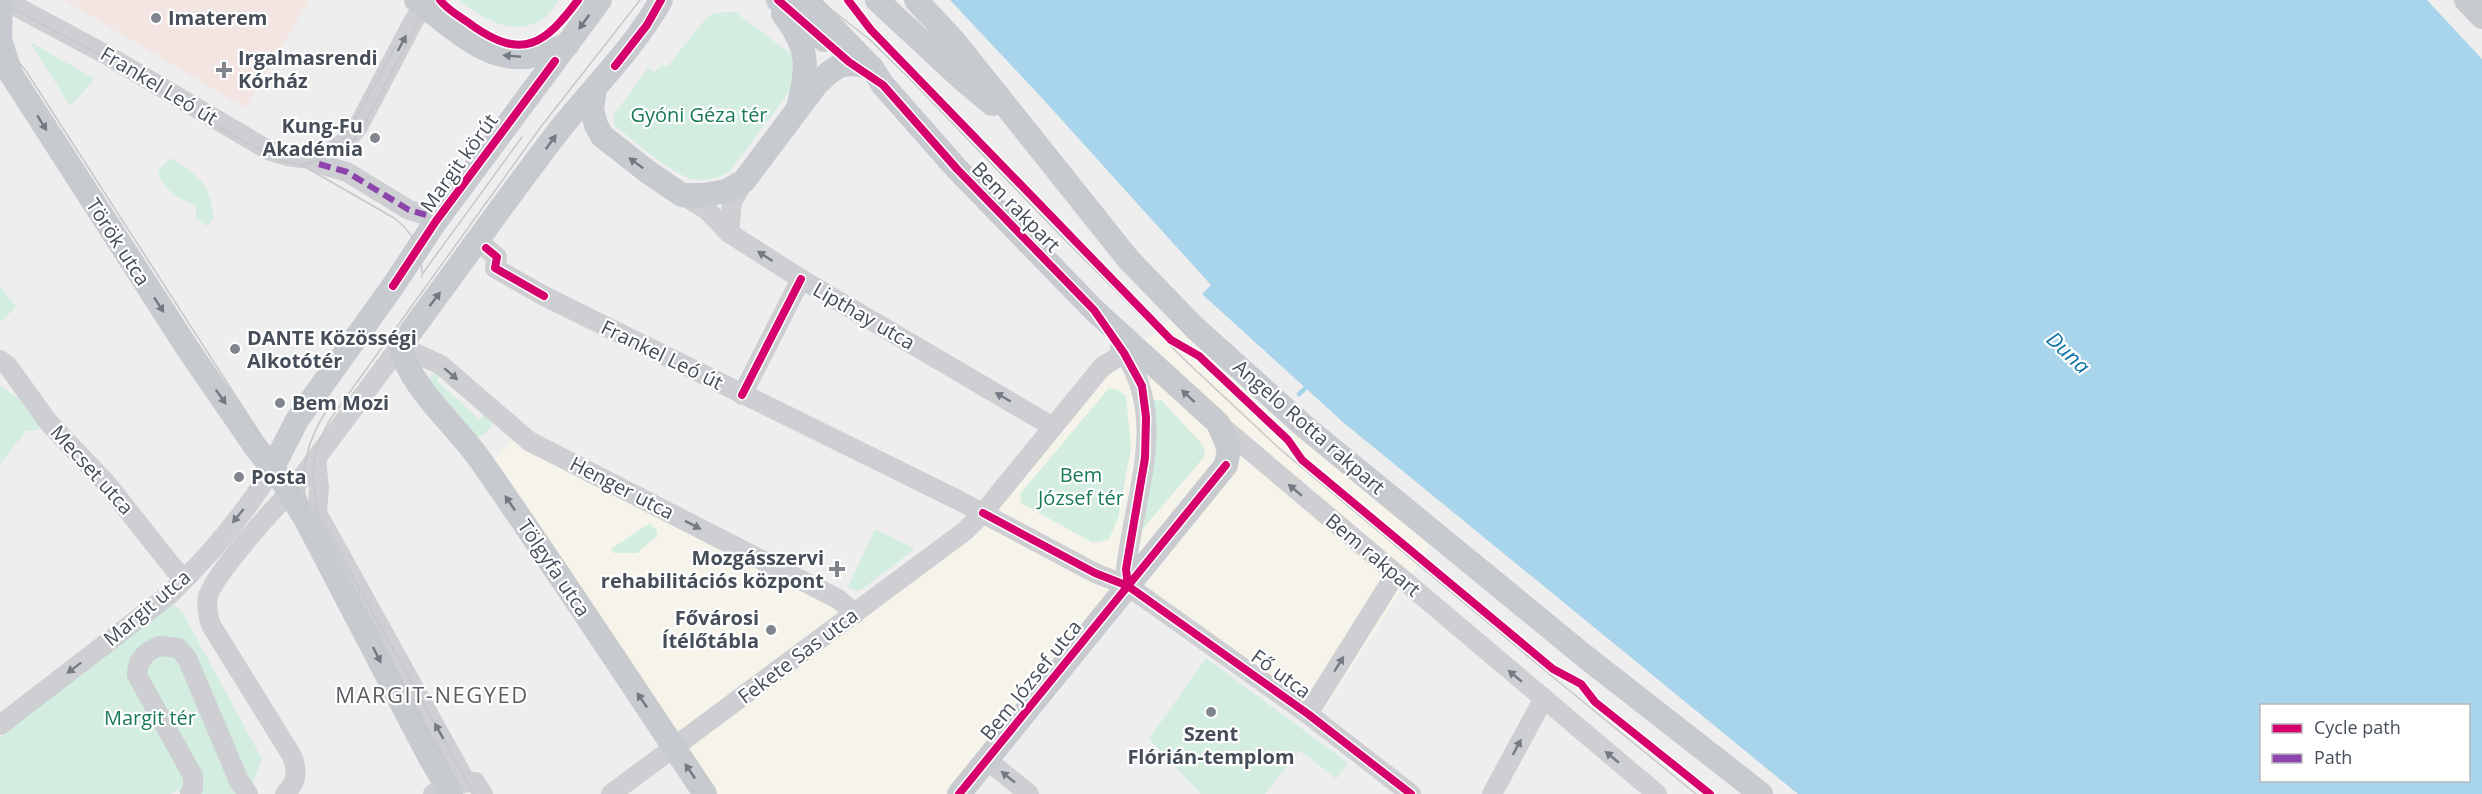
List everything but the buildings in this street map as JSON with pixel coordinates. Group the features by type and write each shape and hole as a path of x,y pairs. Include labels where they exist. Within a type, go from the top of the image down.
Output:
{"main road":[{"name":"Török utca","path":"3,0 0,39 4,71 188,349 272,469"},
{"name":"Margit körút","path":"272,469 297,420 393,286 436,221 555,53 600,0"},
{"path":"400,346 558,131 597,88 647,25 661,0"},
{"path":"772,0 797,32 803,48 806,77 798,109"},
{"name":"Bem rakpart","path":"778,0 868,72"},
{"name":"Bem rakpart","path":"806,0 957,169 1094,310 1218,423"},
{"path":"877,0 988,101 1017,119"},
{"name":"Angelo Rotta rakpart","path":"916,0 954,41 1129,260 1194,327 1305,427 1587,658 1761,794"},
{"path":"2466,0 2482,17"},
{"path":"421,3 483,49 511,58 555,53"},
{"path":"597,88 592,109 596,125 602,136 682,195 704,195 726,190 744,181 798,109 830,71 868,72"},
{"name":"Tölgyfa utca","path":"400,346 404,360 414,376 479,458 705,794"},
{"path":"1128,586 1226,465 1229,449 1218,423"},
{"path":"272,469 306,520 450,790"},
{"name":"Bem József utca","path":"959,794 1128,586"}],"street":[{"name":"Frankel Leó út","path":"3,0 105,54 268,150 290,158 318,161 347,172 409,210 426,215"},
{"path":"2480,0 2482,17"},
{"path":"318,161 349,139 359,125 421,3"},
{"path":"729,232 732,202 744,181"},
{"name":"Lipthay utca","path":"682,195 707,210 729,232 801,279 1053,427"},
{"name":"Frankel Leó út","path":"486,248 497,257 495,268 544,296 983,513"},
{"path":"742,395 801,279"},
{"name":"Bem rakpart","path":"1094,310 1124,353"},
{"path":"290,493 400,346"},
{"name":"Henger utca","path":"400,346 441,365 529,441 838,599 855,614"},
{"path":"1124,353 1142,386 1146,417 1145,458 1126,569 1128,586 1095,573 983,513 1101,367 1124,353 1139,356 1159,368"},
{"name":"Mecset utca","path":"0,360 8,366 49,423 107,484 175,570 185,579"},
{"name":"Bem rakpart","path":"1218,423 1395,575 1657,794"},
{"path":"316,458 319,488 317,513 450,790 475,782 483,794"},
{"name":"Margit utca","path":"0,724 145,614 185,579 260,489 272,469"},
{"name":"Margit utca","path":"285,794 292,785 296,767 292,756 211,625 207,605 212,587 263,521 290,493"},
{"name":"Fekete Sas utca","path":"611,794 965,531 983,513"},
{"path":"1308,714 1395,575"},
{"name":"Fő utca","path":"1128,586 1308,714 1411,794"},
{"path":"190,794 193,776 137,675 142,657 160,646 174,646 185,654 236,774 248,794"},
{"path":"1492,794 1543,700"},
{"path":"987,760 1029,794"}],"shaded area":[{"name":"Irgalmasrendi Kórház","path":"64,0 309,0 245,108"},
{"path":"1170,320 1266,409 1431,544 1322,713 1143,584 974,794 713,794 491,463 513,440 830,603 851,627 982,528 1120,360"}],"green space":[{"path":"459,0 559,0 544,18 522,27 499,24"},
{"name":"Gyóni Géza tér","path":"735,12 796,58 796,83 730,171 710,179 689,178 661,162 615,126 613,116 648,68 654,72 663,64 667,67 707,17 715,13"},
{"path":"30,42 95,79 70,106"},
{"path":"171,158 202,182 206,189 214,219 206,226 195,217 197,206 178,197 163,183 158,170"},
{"path":"0,286 16,307 0,322"},
{"path":"436,371 440,372 437,381 480,420 484,411 493,420 485,433 477,437 428,379"},
{"path":"0,385 46,419 38,430 26,431 0,464"},
{"name":"Bem József tér","path":"1109,388 1118,390 1126,396 1131,448 1118,518 1109,539 1093,543 1021,503 1020,494"},
{"path":"1151,400 1161,400 1205,450 1204,457 1141,531"},
{"path":"650,523 657,531 657,536 637,553 614,553 611,549"},
{"path":"875,529 915,549 857,591 848,587"},
{"name":"Margit tér","path":"172,603 183,613 262,759 249,794 183,794 176,790 171,794 0,794 0,737"},
{"path":"1206,658 1348,763 1336,779 1300,750 1265,794 1201,794 1149,739"}],"water":[{"name":"Duna","path":"950,0 2427,0 2482,59 2482,794 1798,794 1344,423 1202,294 1211,285"}],"waterway":[{"path":"1299,394 1308,386"}],"tram line":[{"path":"0,2 104,57 234,136 283,161 301,165 338,153 352,143 362,129 418,22 437,0"},
{"path":"474,794 317,513 313,476 314,461 319,442 329,421 540,128 640,0"},
{"path":"819,0 869,39 1189,364 1281,450 1696,794"},
{"path":"0,39 26,71 277,460 316,526"},
{"path":"273,147 294,153 311,154 327,149 345,137 396,46"},
{"path":"423,273 522,137"},
{"path":"300,164 401,224 412,237 419,251 422,277"},
{"path":"307,504 304,478 307,454 315,430 328,408"},
{"path":"372,629 458,784"}],"marked path":[{"path":"319,164 347,172 409,210 426,215"}],"cycle path":[{"path":"440,0 451,11 491,37 519,45 532,43 555,28 578,0"},
{"path":"615,66 647,25 661,0"},
{"path":"778,0 849,62 883,85 957,169 1094,310 1124,353 1142,386 1146,417 1145,458 1126,569 1128,586"},
{"path":"848,0 871,30 1171,340 1199,356 1288,440 1302,460 1553,669 1581,684 1595,702 1710,794"},
{"path":"393,286 436,221 555,61"},
{"path":"486,248 497,257 495,268 544,296"},
{"path":"742,395 801,279"},
{"path":"959,794 1226,465"},
{"path":"983,513 1095,573 1128,586 1308,714 1411,794"}],"place":[{"name":"Imaterem","path":"156,18"},
{"name":"Irgalmasrendi Kórház","path":"224,70"},
{"name":"Kung-Fu Akadémia","path":"375,138"},
{"name":"DANTE Közösségi Alkotótér","path":"235,349"},
{"name":"Bem Mozi","path":"280,403"},
{"name":"Posta","path":"239,477"},
{"name":"Mozgásszervi rehabilitációs központ","path":"837,569"},
{"name":"Fővárosi Ítélőtábla","path":"771,630"},
{"name":"Szent Flórián-templom","path":"1211,712"}],"district":[{"name":"MARGIT-NEGYED","path":"432,695"}]}
